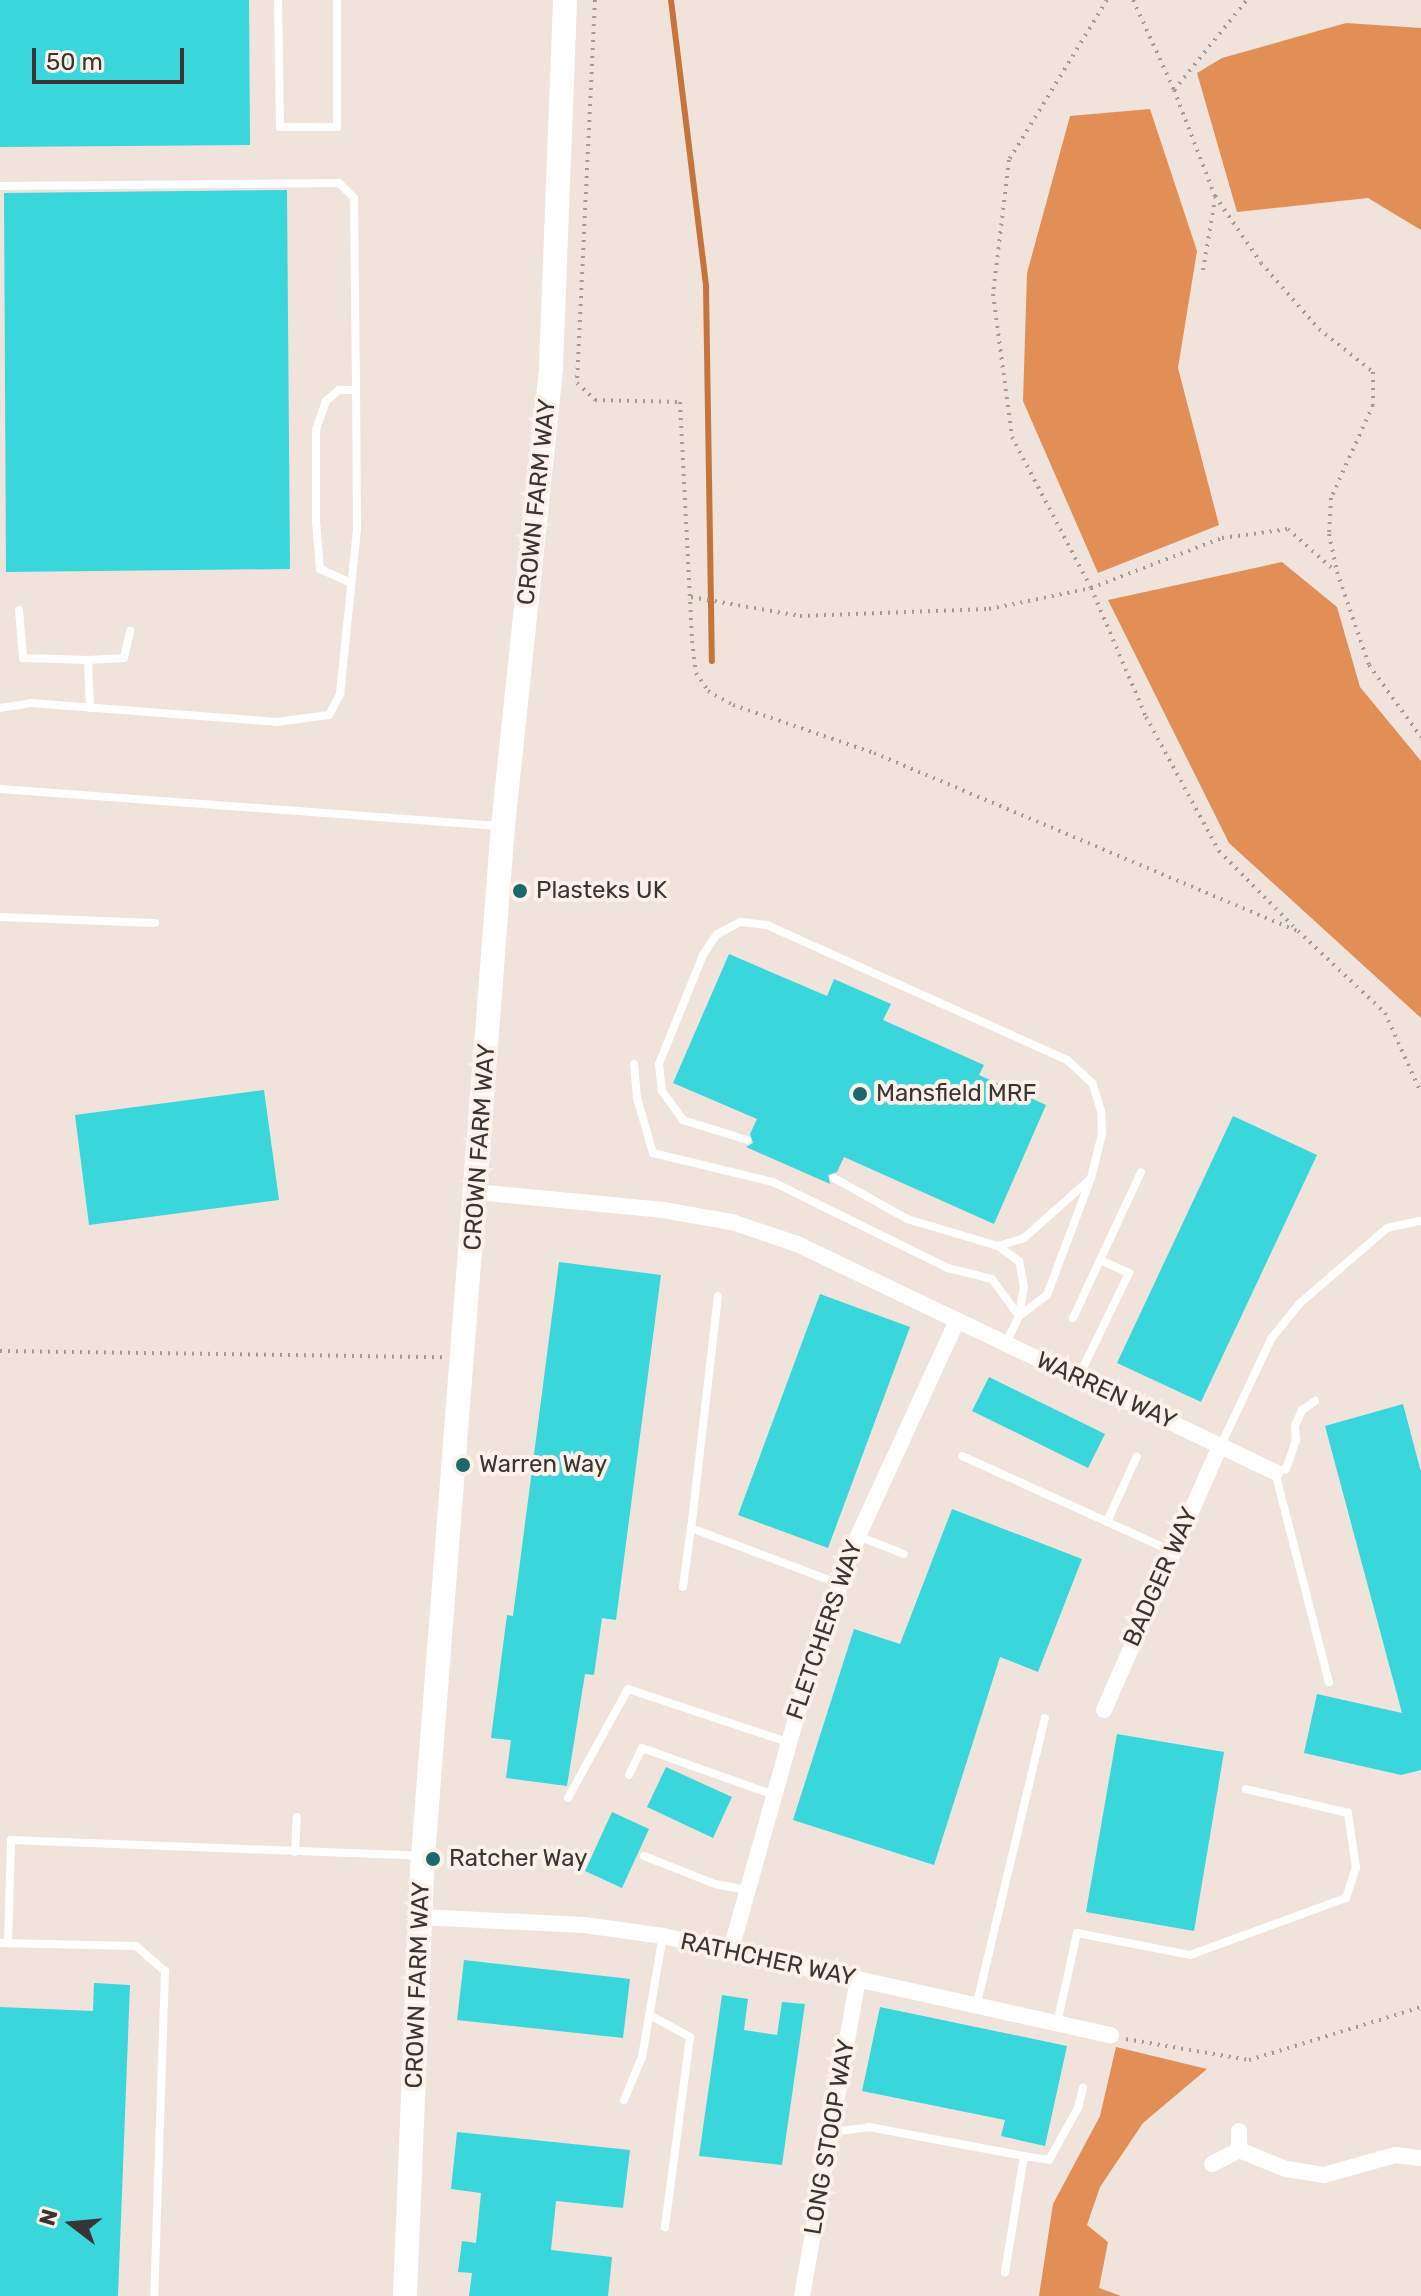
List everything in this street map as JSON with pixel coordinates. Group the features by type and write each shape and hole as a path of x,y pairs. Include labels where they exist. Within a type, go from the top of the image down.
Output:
{"street":[{"name":"CROWN FARM WAY","path":"405,2296 423,1856 477,1192 503,826 551,366 565,0"},
{"name":"WARREN WAY","path":"477,1192 732,1222 797,1244 1275,1472"},
{"name":"FLETCHERS WAY","path":"730,1953 771,1794 840,1584 858,1536 957,1321"},
{"name":"BADGER WAY","path":"1104,1710 1171,1551 1220,1446"},
{"name":"RATHCHER WAY","path":"420,1917 584,1925 663,1936 975,2008 1111,2035"},
{"name":"LONG STOOP WAY","path":"802,2296 858,1979"},
{"path":"1239,2131 1239,2150"},
{"path":"1212,2164 1239,2150 1286,2169 1324,2175 1395,2155 1421,2158"}],"lane":[{"path":"278,0 280,127 337,127 337,0"},
{"path":"0,186 339,183 354,198 357,529 340,694 329,715 276,722 31,703 0,708"},
{"path":"351,583 320,569 316,430 326,401 339,390 356,390"},
{"path":"19,610 23,658 124,658 130,631"},
{"path":"88,660 90,708"},
{"path":"0,789 503,826"},
{"path":"0,917 155,923"},
{"path":"747,1140 683,1120 662,1091 659,1064 703,955 717,934 740,922 766,925 1067,1060 1093,1084 1101,1111 1102,1134 1091,1178 1047,1295 1019,1316"},
{"path":"634,1064 637,1098 653,1153 773,1182 948,1268 992,1279 1019,1316"},
{"path":"1073,1318 1141,1172"},
{"path":"834,1178 907,1219 998,1246 1019,1261 1024,1287 1019,1316 1005,1343"},
{"path":"998,1246 1024,1238 1091,1178"},
{"path":"1220,1446 1271,1339 1299,1304 1387,1228 1421,1221"},
{"path":"1078,1379 1129,1273 1100,1260"},
{"path":"683,1587 718,1296"},
{"path":"1315,1401 1302,1410 1295,1426 1296,1440 1286,1469 1275,1472 1329,1682"},
{"path":"962,1456 1171,1551"},
{"path":"1107,1522 1137,1456"},
{"path":"691,1528 840,1584"},
{"path":"858,1536 904,1554"},
{"path":"568,1798 628,1689 787,1742"},
{"path":"975,2008 1045,1718"},
{"path":"629,1775 642,1748 771,1794"},
{"path":"1056,2024 1077,1933 1190,1955 1346,1898 1356,1868 1348,1813 1246,1789"},
{"path":"295,1852 297,1817"},
{"path":"154,2296 165,1971 136,1946 4,1943 11,1840 423,1856"},
{"path":"644,1856 715,1884 747,1890"},
{"path":"624,2100 642,2057 663,1936"},
{"path":"650,2015 690,2037 665,2227"},
{"path":"830,2132 869,2127 1049,2160 1078,2108 1083,2088"},
{"path":"1005,2272 1024,2156"}],"path":[{"path":"595,0 577,383 595,400 680,402 696,673 708,691 733,705 874,753 1298,931"},
{"path":"1107,0 1009,160 993,294 1012,437 1091,588 1146,717 1219,851 1385,1013 1421,1093"},
{"path":"1133,0 1174,90 1215,196 1261,263 1319,329 1373,372 1373,405 1331,498 1329,534 1337,572 1369,665 1421,737"},
{"path":"1174,90 1247,0"},
{"path":"1203,270 1215,196"},
{"path":"691,597 800,616 989,609 1091,588 1222,538 1288,529 1337,572"},
{"path":"0,1351 463,1357"},
{"path":"1111,2035 1171,2051 1249,2060 1421,2007"}],"shaded area":[{"path":"1346,23 1421,28 1421,230 1368,198 1237,212 1197,73 1222,58"},
{"path":"1150,109 1197,251 1178,368 1219,525 1098,573 1023,401 1027,273 1070,116"},
{"path":"1282,562 1337,607 1360,687 1421,761 1421,1018 1229,843 1108,600"},
{"path":"1116,2047 1207,2069 1143,2123 1100,2187 1087,2225 1108,2242 1099,2288 1121,2296 1039,2296 1053,2204 1100,2116"}],"building":[{"path":"0,0 249,0 250,145 0,147"},
{"path":"287,190 290,569 6,572 4,193"},
{"name":"Mansfield MRF","path":"729,954 827,996 834,979 891,1004 883,1020 984,1065 979,1075 1046,1105 994,1224 844,1157 837,1172 828,1175 830,1184 746,1147 753,1143 750,1134 757,1119 673,1083"},
{"path":"264,1090 279,1200 89,1225 75,1115"},
{"path":"1233,1116 1317,1155 1201,1402 1117,1363"},
{"path":"559,1262 661,1275 616,1620 602,1618 594,1675 585,1674 567,1786 506,1778 511,1740 491,1738 507,1615 513,1616"},
{"path":"820,1294 910,1327 828,1548 738,1515"},
{"path":"989,1377 1105,1434 1088,1468 972,1411"},
{"path":"1403,1404 1421,1472 1421,1770 1401,1775 1304,1753 1317,1694 1402,1713 1325,1426"},
{"path":"952,1509 1082,1559 1038,1672 1000,1657 934,1865 793,1820 854,1629 900,1644"},
{"path":"1117,1734 1224,1752 1194,1931 1086,1912"},
{"path":"666,1767 732,1797 713,1838 647,1807"},
{"path":"612,1812 649,1829 622,1888 585,1871"},
{"path":"464,1960 630,1979 623,2038 457,2020"},
{"path":"94,1983 130,1985 118,2296 0,2296 0,2007 93,2011"},
{"path":"722,1995 748,1999 744,2030 777,2035 782,2002 805,2004 782,2165 699,2156"},
{"path":"880,2007 1067,2046 1045,2146 1001,2136 1005,2120 862,2091"},
{"path":"457,2132 630,2150 623,2208 556,2201 551,2250 612,2257 608,2296 469,2296 472,2273 458,2272 462,2241 476,2243 481,2193 451,2189"}],"waterway":[{"path":"671,0 706,287 712,661"}],"place":[{"name":"Plasteks UK","path":"520,891"},
{"name":"Mansfield MRF","path":"860,1094"},
{"name":"Warren Way","path":"463,1465"},
{"name":"Ratcher Way","path":"433,1859"}]}
